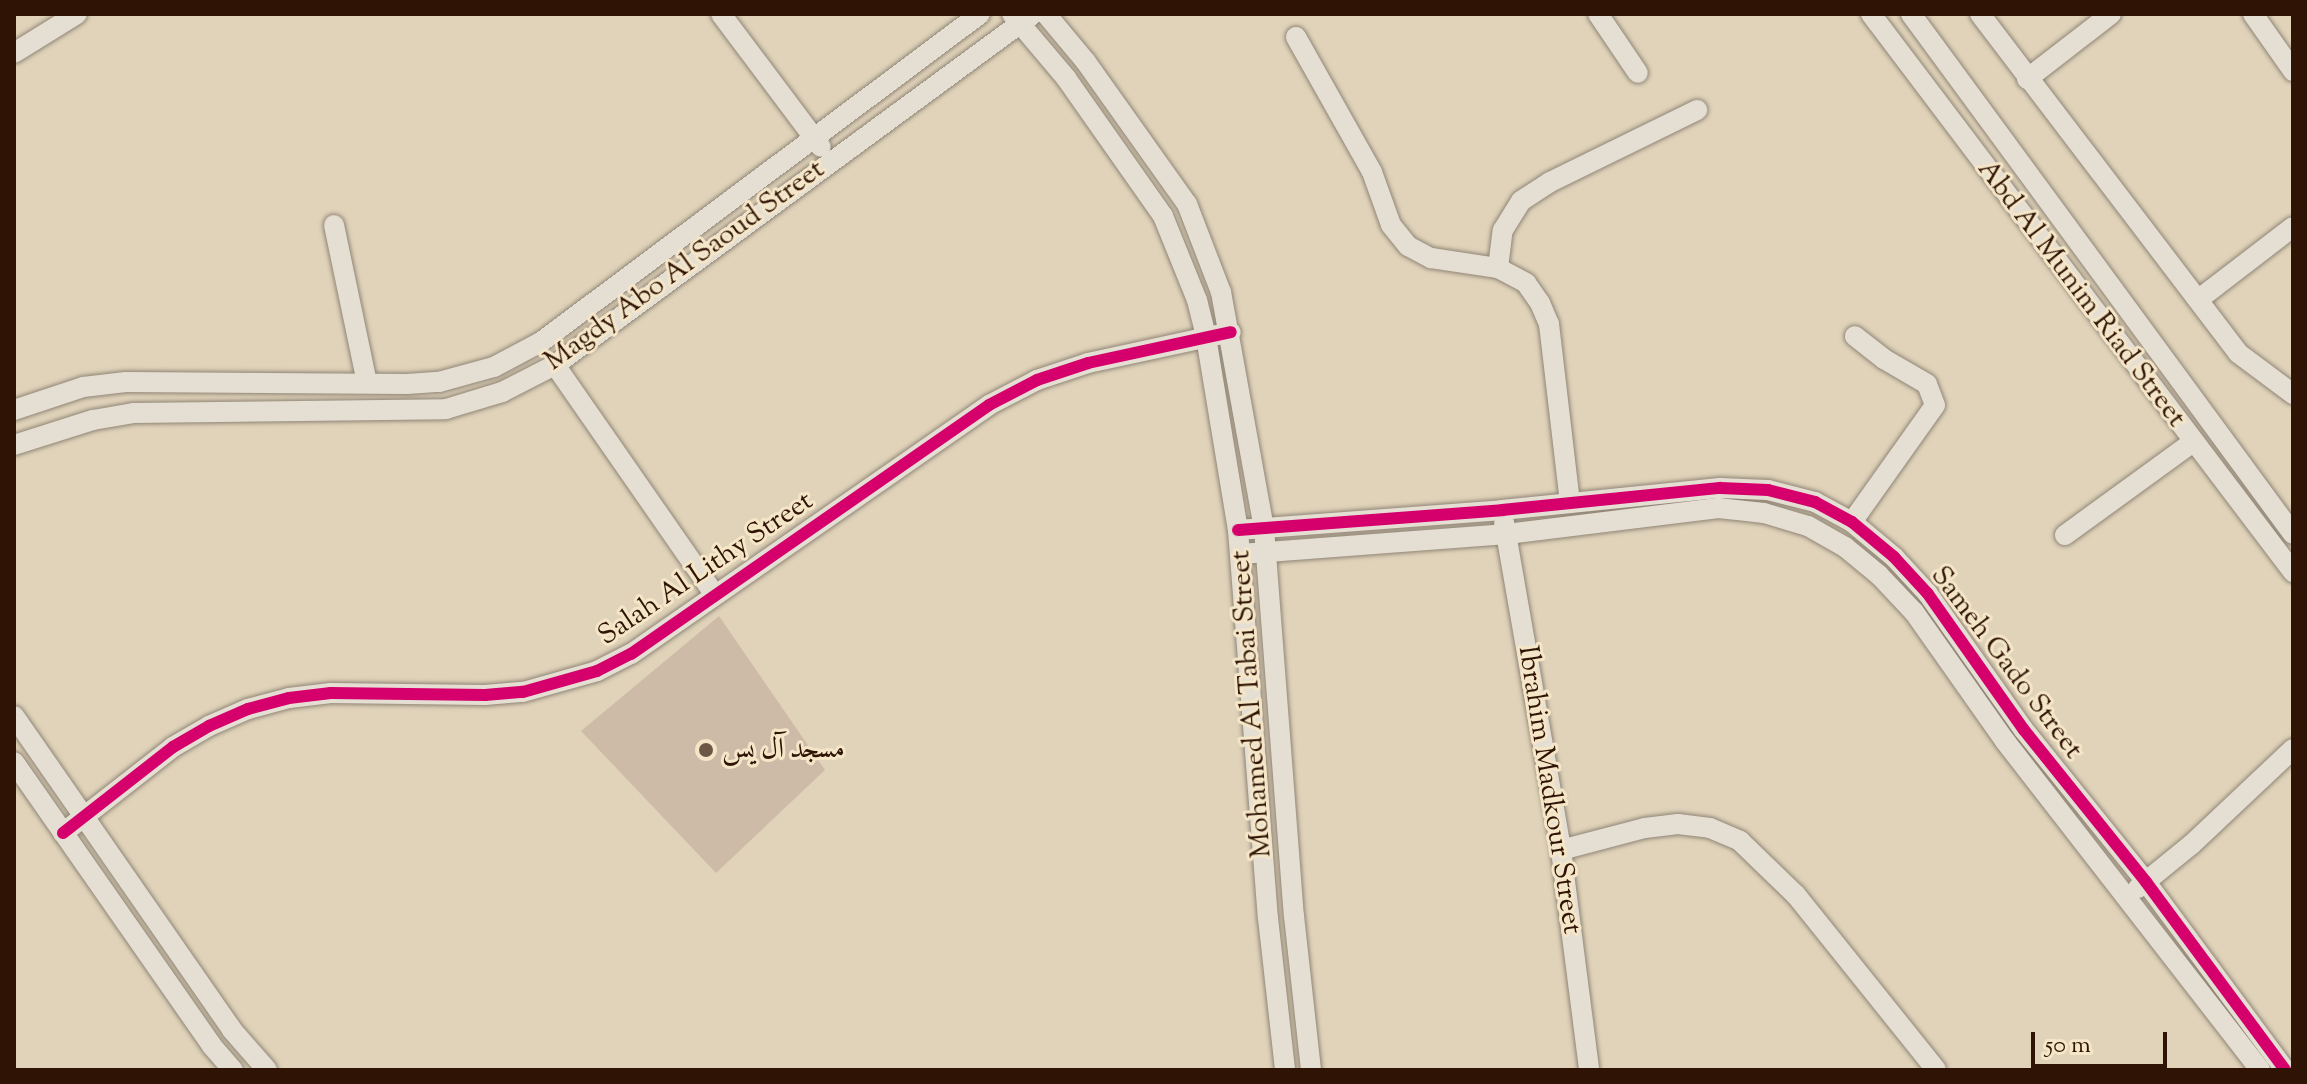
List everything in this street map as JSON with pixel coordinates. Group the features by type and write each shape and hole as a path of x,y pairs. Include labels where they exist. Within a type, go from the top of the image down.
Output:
{"street":[{"path":"14,53 77,14"},
{"path":"721,14 831,160"},
{"name":"Magdy Abo Al Saoud Street","path":"14,410 83,387 126,382 439,382 494,367 541,342 980,14"},
{"name":"Mohamed Al Tabai Street","path":"1046,14 1086,62 1187,204 1221,292 1231,332 1267,553 1304,1018 1311,1070"},
{"path":"1598,14 1638,73"},
{"name":"Abd Al Munim Riad Street","path":"1871,14 2193,442 2291,567"},
{"name":"Abd Al Munim Riad Street","path":"1911,14 2293,534"},
{"path":"1980,14 2238,353 2293,394"},
{"path":"2027,79 2111,14"},
{"path":"2253,14 2293,71"},
{"name":"Magdy Abo Al Saoud Street","path":"14,445 93,420 134,413 446,409 502,392 555,365 1022,17"},
{"name":"Mohamed Al Tabai Street","path":"1022,17 1163,216 1197,300 1206,337 1241,554 1278,1021 1285,1070"},
{"path":"1296,37 1372,172 1391,225 1408,246 1431,258 1498,268 1526,283 1549,324 1570,503"},
{"path":"1498,268 1503,230 1521,201 1550,182 1697,110"},
{"path":"334,225 367,383"},
{"path":"2199,299 2293,227"},
{"name":"Salah Al Lithy Street","path":"63,833 173,747 248,709 289,698 331,693 485,695 560,684 631,654 989,405 1037,380 1088,363 1231,332"},
{"path":"1852,522 1935,405 1927,384 1884,359 1855,336"},
{"path":"555,365 714,594"},
{"path":"2065,535 2193,442"},
{"name":"Sameh Gado Street","path":"1238,530 1502,510 1669,491 1768,490 1815,502 1852,522 1894,557 1928,594 2024,730 2146,882 2285,1070"},
{"name":"Sameh Gado Street","path":"1241,554 1507,534 1718,508 1764,513 1808,526 1845,547 1879,575 1914,612 2005,741 2128,895 2260,1070"},
{"name":"Ibrahim Madkour Street","path":"1502,510 1561,850 1589,1070"},
{"path":"14,716 232,1030 267,1070"},
{"path":"2128,895 2293,749"},
{"path":"14,762 212,1046 233,1070"},
{"path":"1561,850 1645,828 1678,824 1710,828 1740,841 1796,895 1936,1070"},
{"path":"1278,1021 1304,1018"}],"building":[{"name":"مسجد آل يس","path":"719,616 825,770 716,873 581,731"}],"cycle path":[{"path":"63,833 173,747 209,726 248,709 289,698 331,693 485,695 523,692 597,671 631,654 989,405 1037,380 1088,363 1231,332"},
{"path":"1238,530 1502,510 1720,488 1768,490 1815,502 1852,522 1894,557 1928,594 2024,730 2146,882 2285,1070"}],"place":[{"name":"مسجد آل يس","path":"706,750"}]}
